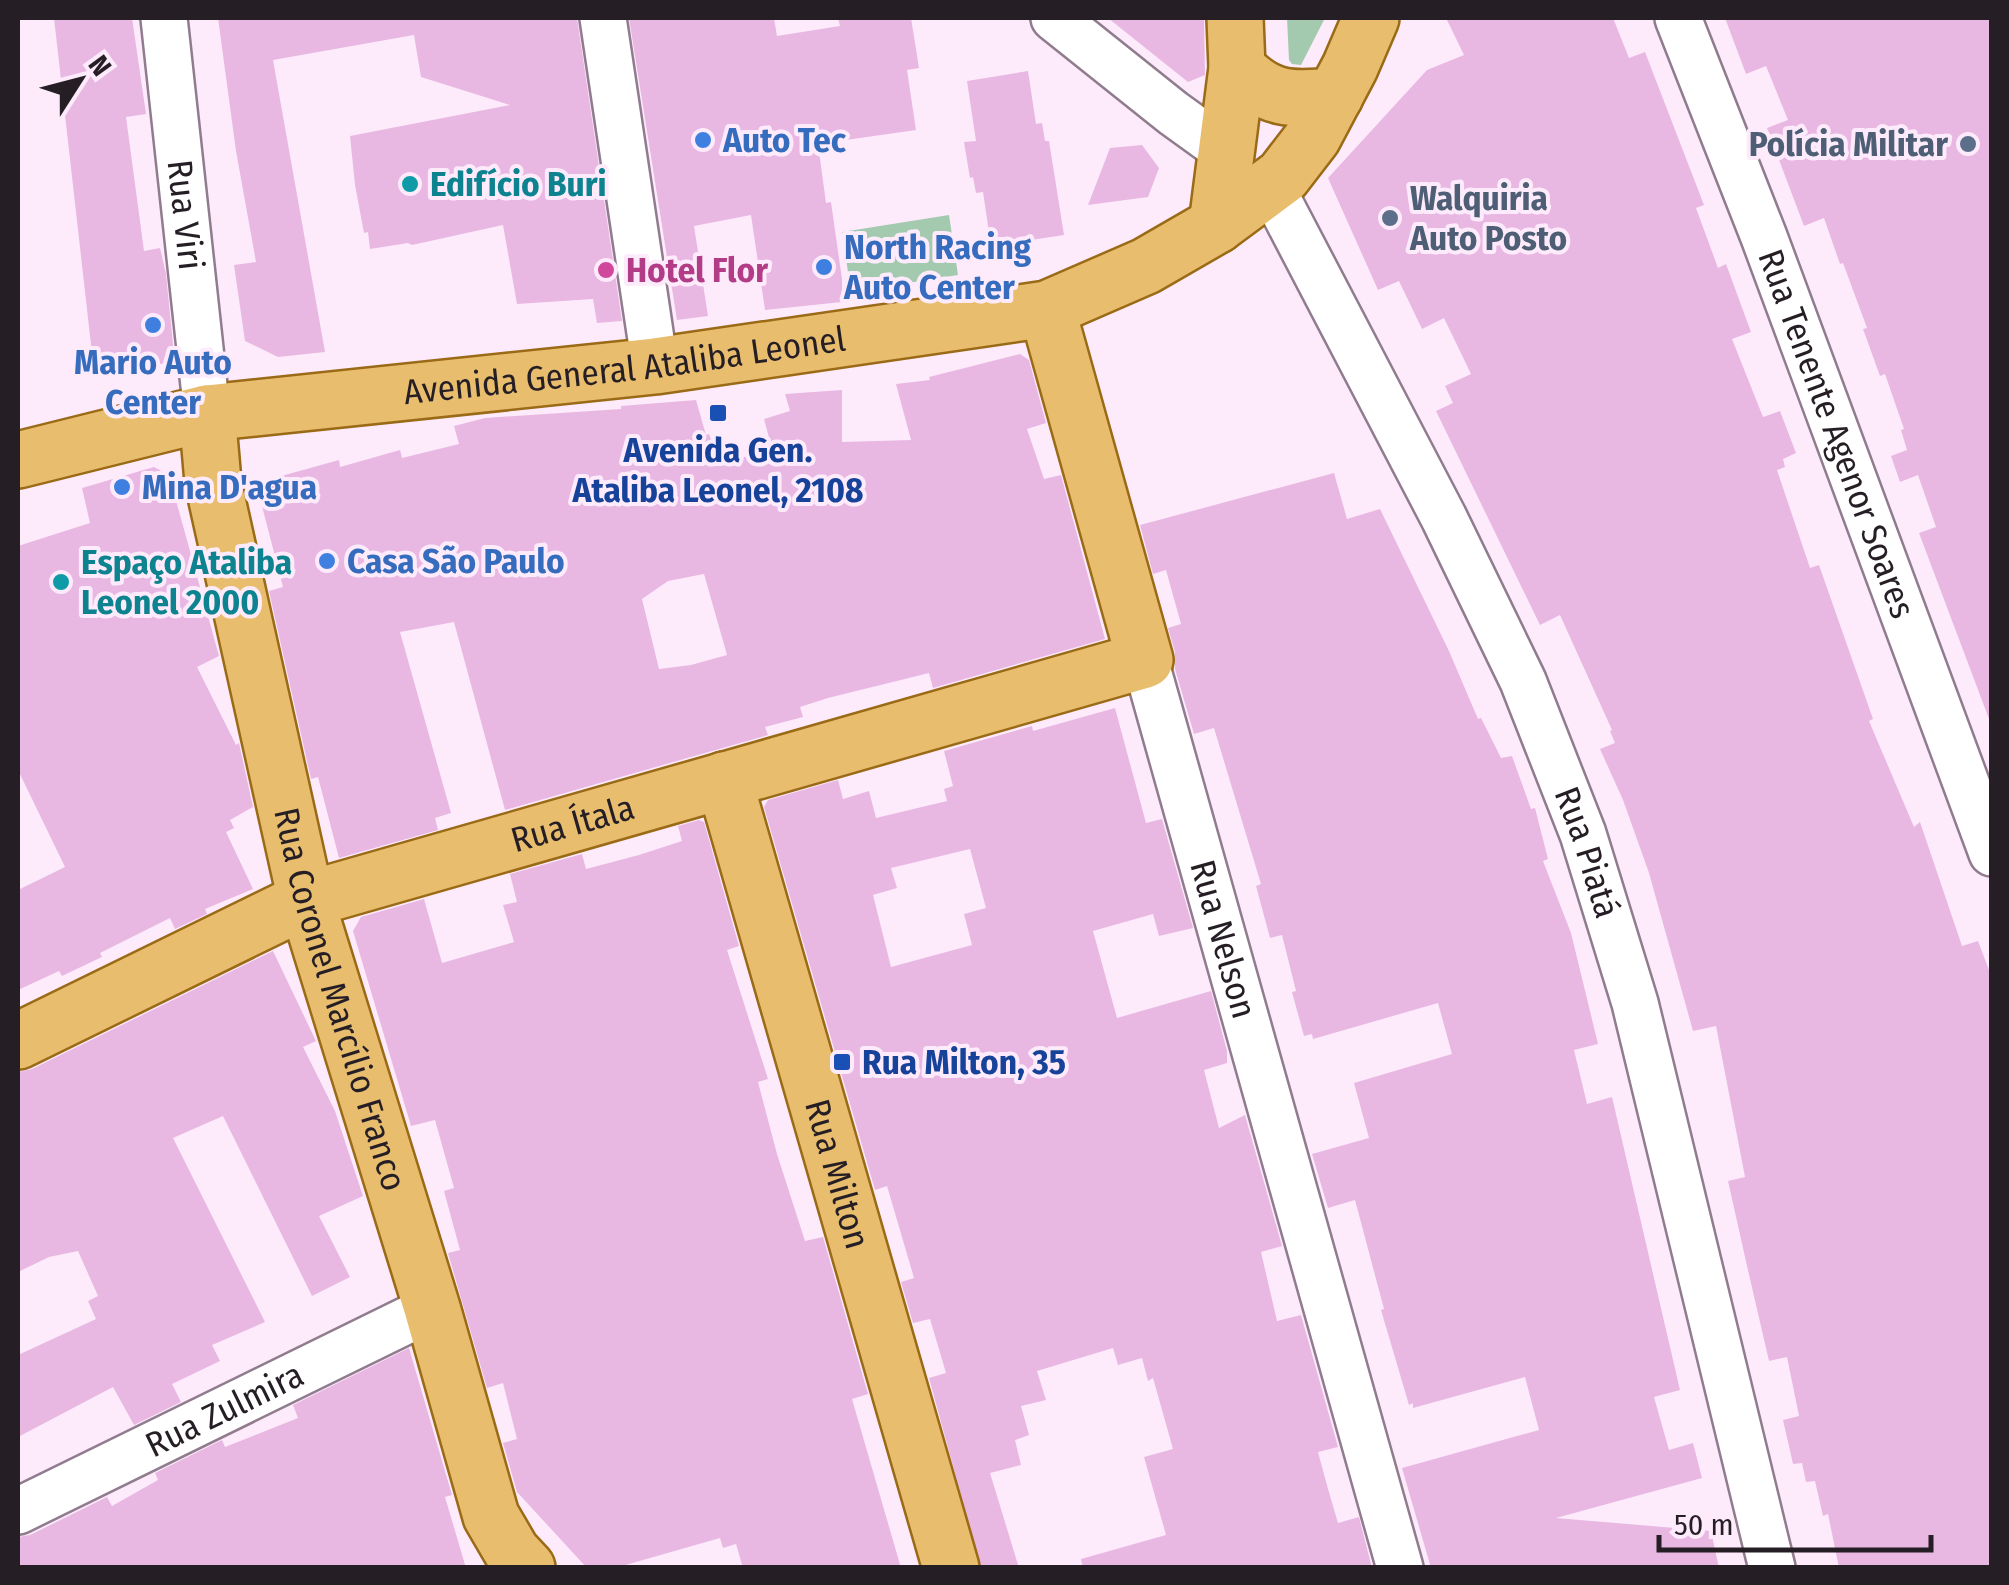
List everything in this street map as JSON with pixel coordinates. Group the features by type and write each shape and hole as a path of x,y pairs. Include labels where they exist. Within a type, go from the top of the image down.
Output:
{"main road":[{"name":"Avenida General Ataliba Leonel","path":"18,460 207,413 655,366 1047,310 1146,266 1217,225 1300,158 1335,96 1371,18"},
{"path":"1217,225 1236,42"},
{"path":"1236,42 1252,84 1270,94 1300,99 1335,96"},
{"name":"Rua Nelson","path":"1047,310 1145,660"},
{"name":"Rua Coronel Marcílio Franco","path":"207,413 213,482 306,900 432,1308 491,1516 511,1562"},
{"name":"Rua Ítala","path":"18,1041 306,900 1145,660"},
{"name":"Rua Milton","path":"724,780 951,1568"}],"street":[{"name":"Rua Viri","path":"164,18 207,413"},
{"path":"603,18 655,366"},
{"path":"1054,18 1227,152"},
{"name":"Rua Tenente Agenor Soares","path":"1678,18 1764,237 1992,853"},
{"name":"Rua Piatá","path":"1270,185 1444,518 1514,663 1583,834 1636,1004 1772,1568"},
{"name":"Rua Nelson","path":"1145,660 1400,1568"},
{"name":"Rua Zulmira","path":"18,1511 432,1308"}],"green space":[{"path":"1287,18 1325,18 1301,65 1289,60"},
{"path":"949,215 958,275 851,292 842,232"}],"building":[{"path":"54,18 132,18 146,114 126,117 144,251 160,248 166,274 174,354 169,363 94,371"},
{"path":"218,18 577,18 622,321 597,323 593,299 517,304 503,225 412,245 370,249 355,185 350,136 510,105 421,77 414,35 273,60 325,352 278,357 245,341 234,265 256,262"},
{"path":"629,18 774,18 777,36 840,26 838,18 911,18 919,68 907,70 916,130 818,144 826,203 831,202 842,302 765,310 751,215 694,226 708,316 677,320"},
{"path":"1108,18 1204,18 1205,75 1188,82"},
{"path":"1446,18 1613,18 1629,58 1645,52 1704,205 1696,208 1718,268 1726,264 1751,332 1732,339 1763,417 1780,411 1796,453 1783,459 1785,467 1777,470 1810,568 1819,565 1873,719 1869,721 1914,827 1920,822 1962,946 1978,941 1992,978 1992,1568 1839,1568 1828,1514 1823,1516 1815,1481 1806,1482 1802,1463 1793,1464 1783,1420 1799,1416 1787,1357 1769,1361 1747,1266 1728,1181 1745,1177 1716,1026 1693,1031 1649,873 1600,749 1615,743 1612,730 1560,615 1540,625 1436,411 1453,403 1445,386 1471,374 1444,318 1422,329 1399,281 1378,290 1328,178 1427,70 1464,55"},
{"path":"1725,18 1992,18 1992,719 1919,533 1936,527 1918,475 1900,482 1891,456 1907,450 1901,430 1904,429 1885,374 1880,376 1843,263 1840,264 1824,218 1804,226 1767,128 1788,120 1766,66 1746,74"},
{"path":"1028,71 1036,124 1042,123 1045,141 1049,141 1064,235 991,246 983,192 976,193 973,177 970,178 964,142 976,141 967,81"},
{"path":"1142,145 1159,168 1148,197 1088,205 1110,148"},
{"path":"1020,354 1029,360 1046,423 1027,429 1044,479 1061,475 1105,639 933,688 929,673 828,698 800,707 803,717 765,727 768,735 505,810 454,622 400,632 451,813 435,818 438,830 339,858 318,777 311,779 269,591 283,587 256,483 339,460 340,467 400,450 402,458 459,444 454,426 485,418 696,400 720,464 772,449 764,419 790,411 785,394 842,390 842,442 911,440 896,384 930,380 929,377","holes":["704,574 727,655 659,669 642,599 668,581"]},
{"path":"154,467 169,475 219,656 197,667 236,745 239,743 253,807 230,820 234,828 226,832 253,889 205,909 207,914 175,929 170,918 62,976 59,971 18,990 18,890 65,867 18,770 18,546 90,523 82,488"},
{"path":"1334,473 1347,519 1380,509 1478,719 1481,718 1501,758 1512,756 1531,809 1535,808 1548,859 1543,861 1571,933 1598,1044 1574,1050 1587,1104 1612,1097 1680,1390 1654,1397 1669,1450 1693,1443 1702,1478 1556,1518 1711,1531 1719,1568 1431,1568 1402,1468 1539,1430 1525,1377 1413,1408 1413,1403 1409,1405 1355,1200 1328,1208 1312,1154 1369,1138 1354,1083 1452,1054 1438,1003 1313,1039 1312,1034 1304,1036 1282,935 1270,938 1256,886 1261,884 1214,728 1194,734 1168,628 1181,624 1166,570 1153,574 1140,525"},
{"path":"1115,708 1146,823 1162,819 1193,928 1159,936 1153,914 1093,931 1117,1018 1211,991 1227,1051 1227,1063 1204,1070 1219,1128 1245,1115 1282,1246 1261,1252 1277,1321 1301,1315 1338,1447 1318,1452 1328,1489 1338,1523 1359,1517 1372,1568 1083,1568 1081,1559 1166,1535 1144,1457 1173,1449 1153,1378 1148,1381 1142,1358 1118,1365 1113,1348 1037,1371 1046,1400 1021,1406 1029,1435 1015,1440 1021,1465 990,1473 1019,1568 981,1568 929,1378 946,1373 930,1319 913,1323 901,1282 914,1278 887,1186 875,1190 764,807 768,800 838,780 843,799 869,791 876,818 947,801 944,789 953,786 944,751 1032,726 1033,731","holes":["970,849 986,908 964,914 972,945 891,967 873,895 897,888 891,868"]},
{"path":"704,822 739,946 727,950 768,1079 758,1082 777,1154 805,1241 823,1237 868,1394 852,1399 901,1568 743,1568 736,1544 723,1548 720,1538 615,1568 587,1568 517,1492 503,1443 517,1439 503,1383 487,1388 448,1253 460,1250 444,1191 454,1188 435,1120 411,1126 353,931 361,917 424,899 442,963 514,942 503,905 517,902 510,874 582,854 586,869 639,855 682,841 678,826"},
{"path":"273,951 316,1041 303,1047 335,1111 363,1196 319,1216 350,1277 312,1296 223,1116 173,1138 265,1322 212,1345 220,1361 172,1384 181,1402 134,1425 113,1387 18,1437 18,1355 96,1319 88,1301 98,1296 78,1251 49,1257 18,1272 18,1072 32,1069"},
{"path":"409,1348 452,1495 445,1497 466,1568 18,1568 18,1537 30,1535 107,1497 112,1506 158,1480 155,1473 222,1440 225,1447 298,1418 293,1405"}],"place":[{"name":"Auto Tec","path":"703,140"},
{"name":"Polícia Militar","path":"1968,144"},
{"name":"Edifício Buri","path":"410,184"},
{"name":"Walquiria Auto Posto","path":"1390,218"},
{"name":"North Racing Auto Center","path":"824,267"},
{"name":"Hotel Flor","path":"606,270"},
{"name":"Mario Auto Center","path":"153,325"},
{"name":"Avenida Gen. Ataliba Leonel, 2108","path":"718,413"},
{"name":"Mina D'agua","path":"122,487"},
{"name":"Casa São Paulo","path":"327,561"},
{"name":"Espaço Ataliba Leonel 2000","path":"61,582"},
{"name":"Rua Milton, 35","path":"842,1062"}]}
